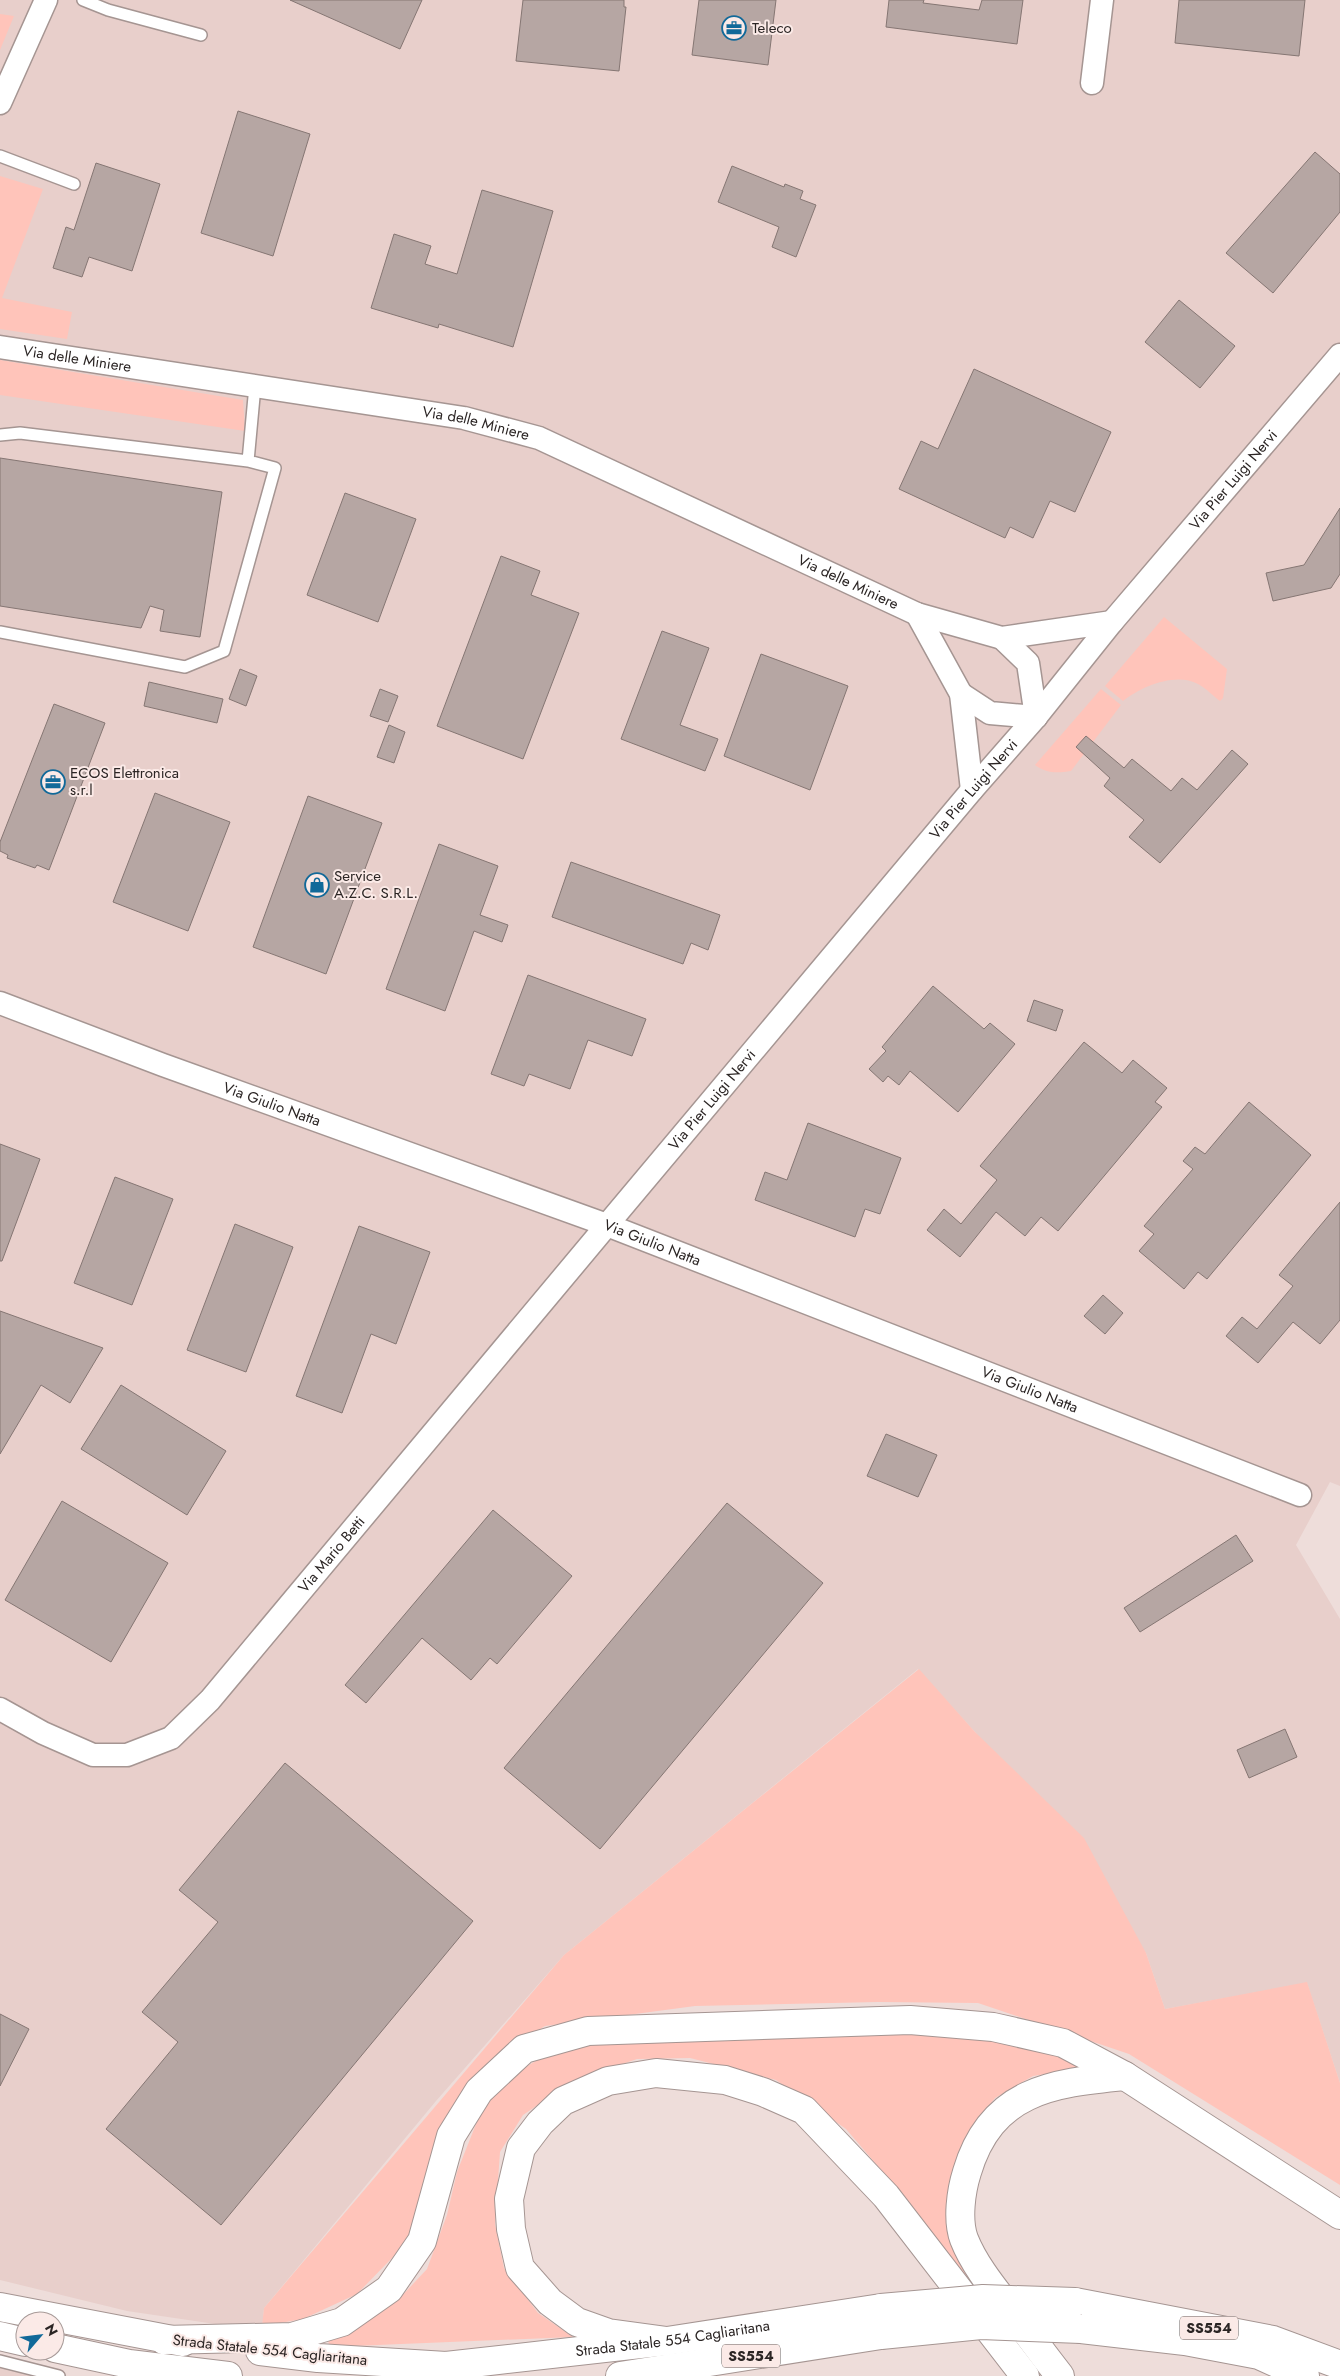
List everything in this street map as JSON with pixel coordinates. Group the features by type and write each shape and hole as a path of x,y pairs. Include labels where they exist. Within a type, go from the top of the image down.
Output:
{"highway":[{"path":"164,2340 292,2337 342,2322 389,2289 422,2241 451,2136 480,2090 524,2049 588,2031 910,2020 993,2027 1063,2044 1125,2076 1340,2215"},
{"path":"667,2341 608,2333 577,2322 550,2302 520,2268 511,2229 509,2199 522,2148 540,2123 563,2100 608,2081 656,2073 725,2080 763,2092 804,2110 886,2196 1025,2376"},
{"path":"1060,2376 985,2277 964,2238 960,2194 973,2151 996,2118 1025,2096 1048,2087 1074,2081 1125,2076"},
{"name":"Strada Statale 554 Cagliaritana","path":"620,2376 881,2322 983,2298 1075,2302 1273,2340 1340,2365"},
{"name":"Strada Statale 554 Cagliaritana","path":"0,2306 164,2340 318,2358 446,2366 667,2341 881,2322 1081,2329 1185,2341 1258,2355 1305,2376"},
{"path":"0,2336 15,2340"},
{"name":"Strada Statale 554 Cagliaritana","path":"65,2350 129,2364 228,2376"}],"street":[{"path":"0,103 46,0"},
{"path":"1092,83 1102,0"},
{"name":"Via delle Miniere","path":"0,347 464,418 539,438 917,614 1002,638 1112,622"},
{"name":"Via Pier Luigi Nervi","path":"606,1225 972,790 1036,718 1112,622 1340,355"},
{"path":"917,614 961,694 972,790"},
{"name":"Via delle Miniere","path":"1002,638 1028,663 1036,718"},
{"path":"961,694 990,713 1036,718"},
{"name":"Via Giulio Natta","path":"0,1003 163,1065 606,1225 1300,1495"},
{"name":"Via Mario Betti","path":"0,1709 43,1734 93,1755 128,1755 171,1738 210,1700 606,1225"}],"lane":[{"path":"83,0 108,10 202,35"},
{"path":"0,156 74,184"},
{"path":"248,461 255,386"},
{"path":"0,435 20,433 248,461 276,468 224,651 185,667 0,632"},
{"path":"0,2361 59,2376"}],"shaded area":[{"path":"0,0 1340,0 1340,1486 1330,1482 1296,1545 1340,1619 1340,2083 1307,1983 1165,2009 1146,1953 975,1732 918,1669 564,1955 436,2101 264,2308 262,2331 127,2311 0,2280"},
{"path":"0,14 14,16 0,50"},
{"path":"0,176 43,189 2,298 72,312 67,339 0,329"},
{"path":"0,360 243,400 245,431 0,395"},
{"path":"1164,617 1227,669 1223,698 1220,701 1198,684 1189,681 1169,680 1149,686 1123,701 1105,686"},
{"path":"1101,689 1121,705 1071,771 1053,772 1035,765"},
{"path":"919,1669 975,1732 1084,1838 1146,1953 1165,2009 1307,1982 1340,2083 1340,2185 1129,2054 978,2003 878,2002 695,2006 545,2026 490,2060 456,2106 431,2157 412,2230 393,2257 357,2294 303,2319 262,2326 264,2308 564,1955"},
{"path":"919,2031 1011,2039 1076,2060 1085,2066 1033,2076 995,2098 968,2133 958,2165 977,2282 968,2282 912,2206 846,2129 776,2080 690,2058 637,2059 573,2081 523,2115 500,2152 495,2224 504,2268 538,2313 573,2337 329,2347 328,2337 399,2299 427,2269 447,2215 457,2172 482,2109 507,2079 545,2055 597,2040"},
{"path":"0,2364 42,2376 0,2376"}],"building":[{"path":"290,0 422,0 400,49"},
{"path":"523,0 624,0 624,7 626,7 619,71 516,61"},
{"name":"Teleco","path":"699,0 776,0 768,65 692,55"},
{"path":"889,0 924,0 923,3 979,10 982,0 1023,0 1017,44 886,27"},
{"path":"1179,0 1305,0 1299,56 1175,43"},
{"path":"238,111 310,134 273,256 201,233"},
{"path":"1315,152 1340,174 1340,212 1273,293 1226,253"},
{"path":"96,163 160,184 132,271 89,257 82,277 53,268 66,227 74,230"},
{"path":"732,166 784,187 785,184 803,191 800,199 816,205 796,257 772,247 779,227 718,202"},
{"path":"482,190 553,211 513,347 439,324 438,328 371,308 394,234 431,246 425,264 457,274"},
{"path":"1179,300 1235,346 1200,388 1145,342"},
{"path":"974,369 1111,432 1075,512 1050,501 1033,538 1010,527 1005,538 899,489 921,441 938,449"},
{"path":"0,458 222,492 200,637 160,631 164,610 150,606 141,628 0,606"},
{"path":"345,493 416,519 378,622 307,595"},
{"path":"1340,508 1340,574 1331,588 1273,601 1266,573 1304,565"},
{"path":"501,556 540,571 531,595 579,613 523,759 437,726"},
{"path":"662,631 709,648 680,725 718,739 705,771 621,739"},
{"path":"761,654 848,686 810,790 724,756"},
{"path":"240,669 257,676 246,706 229,699"},
{"path":"149,682 223,699 217,723 144,706"},
{"path":"380,689 398,696 388,722 370,716"},
{"name":"ECOS Elettronica s.r.l","path":"54,704 105,723 49,870 37,865 35,868 7,858 8,855 0,851 0,842"},
{"path":"389,725 405,732 394,763 377,757"},
{"path":"1086,736 1124,768 1132,759 1171,791 1182,778 1197,790 1232,750 1248,764 1160,863 1129,837 1144,820 1104,786 1110,778 1076,747"},
{"path":"155,793 230,822 188,931 113,902"},
{"name":"Service A.Z.C. S.R.L.","path":"308,796 382,823 326,974 253,947"},
{"path":"439,844 498,866 480,915 508,925 502,942 474,931 445,1011 386,989"},
{"path":"571,862 720,915 708,950 691,943 683,964 552,917"},
{"path":"528,975 646,1019 632,1056 588,1040 570,1089 529,1074 524,1086 491,1074"},
{"path":"933,986 984,1029 990,1023 1015,1044 958,1112 910,1071 899,1085 888,1076 883,1082 869,1069 886,1051 882,1047"},
{"path":"1034,1000 1063,1010 1056,1031 1027,1021"},
{"path":"1084,1042 1122,1073 1133,1060 1167,1088 1155,1102 1162,1107 1058,1231 1041,1217 1025,1236 996,1212 960,1257 927,1230 944,1209 961,1224 997,1180 980,1166"},
{"path":"1249,1102 1311,1155 1207,1279 1198,1272 1184,1289 1139,1251 1154,1234 1144,1226 1193,1169 1183,1161 1195,1147 1205,1154"},
{"path":"808,1123 901,1158 880,1214 865,1209 855,1237 755,1200 765,1172 787,1180"},
{"path":"0,1144 40,1159 2,1261 0,1261"},
{"path":"115,1177 173,1199 132,1305 74,1283"},
{"path":"1340,1202 1340,1320 1320,1344 1293,1322 1258,1363 1226,1336 1242,1317 1257,1329 1293,1286 1279,1275"},
{"path":"235,1224 293,1247 246,1372 187,1350"},
{"path":"359,1226 430,1252 396,1344 371,1334 342,1413 296,1396"},
{"path":"1103,1295 1123,1313 1105,1334 1084,1316"},
{"path":"0,1311 103,1348 70,1403 41,1385 0,1454"},
{"path":"121,1385 226,1451 187,1515 81,1449"},
{"path":"886,1434 937,1455 918,1497 867,1476"},
{"path":"62,1501 168,1563 111,1662 5,1600"},
{"path":"727,1503 823,1583 600,1849 504,1768"},
{"path":"493,1510 572,1576 497,1664 490,1658 471,1680 422,1638 366,1703 345,1685"},
{"path":"1236,1535 1253,1561 1140,1632 1124,1608"},
{"path":"1285,1729 1297,1757 1249,1778 1237,1750"},
{"path":"285,1763 473,1921 221,2225 106,2129 178,2042 142,2012 218,1922 179,1890"},
{"path":"0,2014 29,2029 0,2086"}],"place":[{"name":"Teleco","path":"734,28"},
{"name":"ECOS Elettronica s.r.l","path":"53,782"},
{"name":"Service A.Z.C. S.R.L.","path":"317,885"}]}
